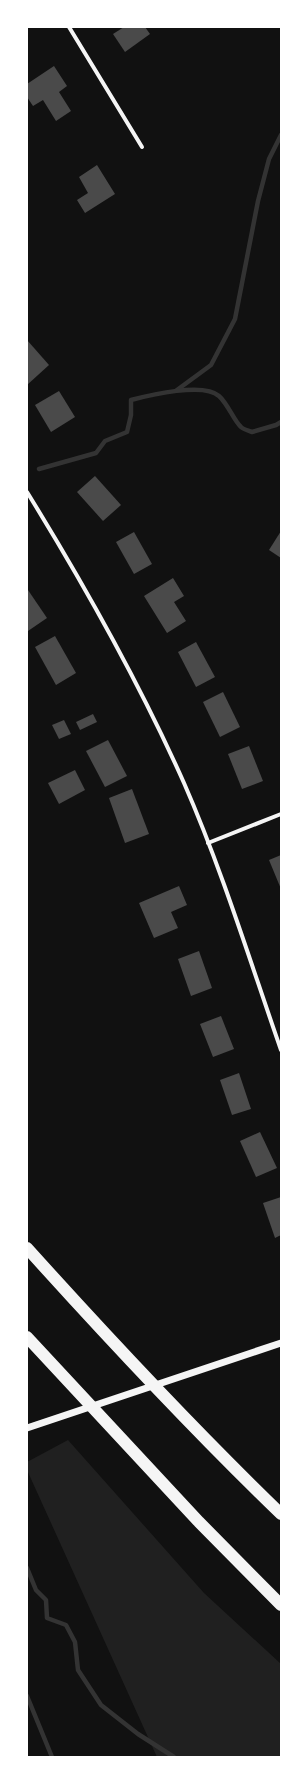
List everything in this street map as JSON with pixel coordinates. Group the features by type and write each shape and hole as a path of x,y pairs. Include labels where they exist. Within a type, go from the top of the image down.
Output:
{"highway":[{"path":"27,1248 157,1389 224,1459 281,1514"},
{"path":"27,1337 199,1522 281,1604"}],"street":[{"path":"68,27 142,147"},
{"path":"27,492 92,602 145,699 184,784 233,908 281,1050"},
{"path":"208,843 281,814"},
{"path":"27,1428 281,1343"}],"shaded area":[{"path":"68,1440 204,1593 281,1664 281,1757 157,1757 27,1470 27,1462"}],"building":[{"path":"124,27 145,27 150,34 125,52 113,34"},
{"path":"54,66 67,86 59,92 71,111 56,121 43,100 33,106 27,97 27,84"},
{"path":"97,165 115,194 85,213 77,200 88,193 79,177"},
{"path":"27,340 49,365 27,385"},
{"path":"59,391 75,417 51,432 35,405"},
{"path":"95,476 121,505 103,521 77,492"},
{"path":"281,531 281,558 269,550"},
{"path":"134,532 152,564 134,574 116,542"},
{"path":"173,578 184,596 174,602 186,621 167,633 144,596"},
{"path":"28,590 47,618 28,631 27,591"},
{"path":"55,636 76,673 56,685 35,647"},
{"path":"196,642 215,677 196,687 178,652"},
{"path":"223,692 240,727 220,737 203,702"},
{"path":"93,714 97,722 80,730 76,722"},
{"path":"64,720 71,734 59,739 52,725"},
{"path":"108,740 127,776 105,787 86,751"},
{"path":"249,746 263,781 242,789 228,754"},
{"path":"75,770 85,790 59,804 48,783"},
{"path":"132,789 149,834 125,843 109,798"},
{"path":"281,855 281,889 269,860"},
{"path":"179,886 187,905 171,912 178,928 154,938 139,903"},
{"path":"199,951 212,988 191,996 178,959"},
{"path":"221,1016 234,1049 213,1057 200,1024"},
{"path":"239,1073 251,1109 232,1115 220,1080"},
{"path":"260,1132 277,1168 256,1177 240,1141"},
{"path":"281,1197 281,1235 275,1238 263,1203"}],"waterway":[{"path":"177,390 211,365 235,319 258,201 269,159 281,135"},
{"path":"39,469 96,453 105,441 127,432 131,415 131,400 151,395 190,390 212,392 222,399 241,427 252,432 276,425 281,422"},
{"path":"27,1568 36,1590 46,1600 47,1618 66,1625 75,1642 78,1670 101,1705 138,1734 174,1757"},
{"path":"27,1696 52,1757"}]}
